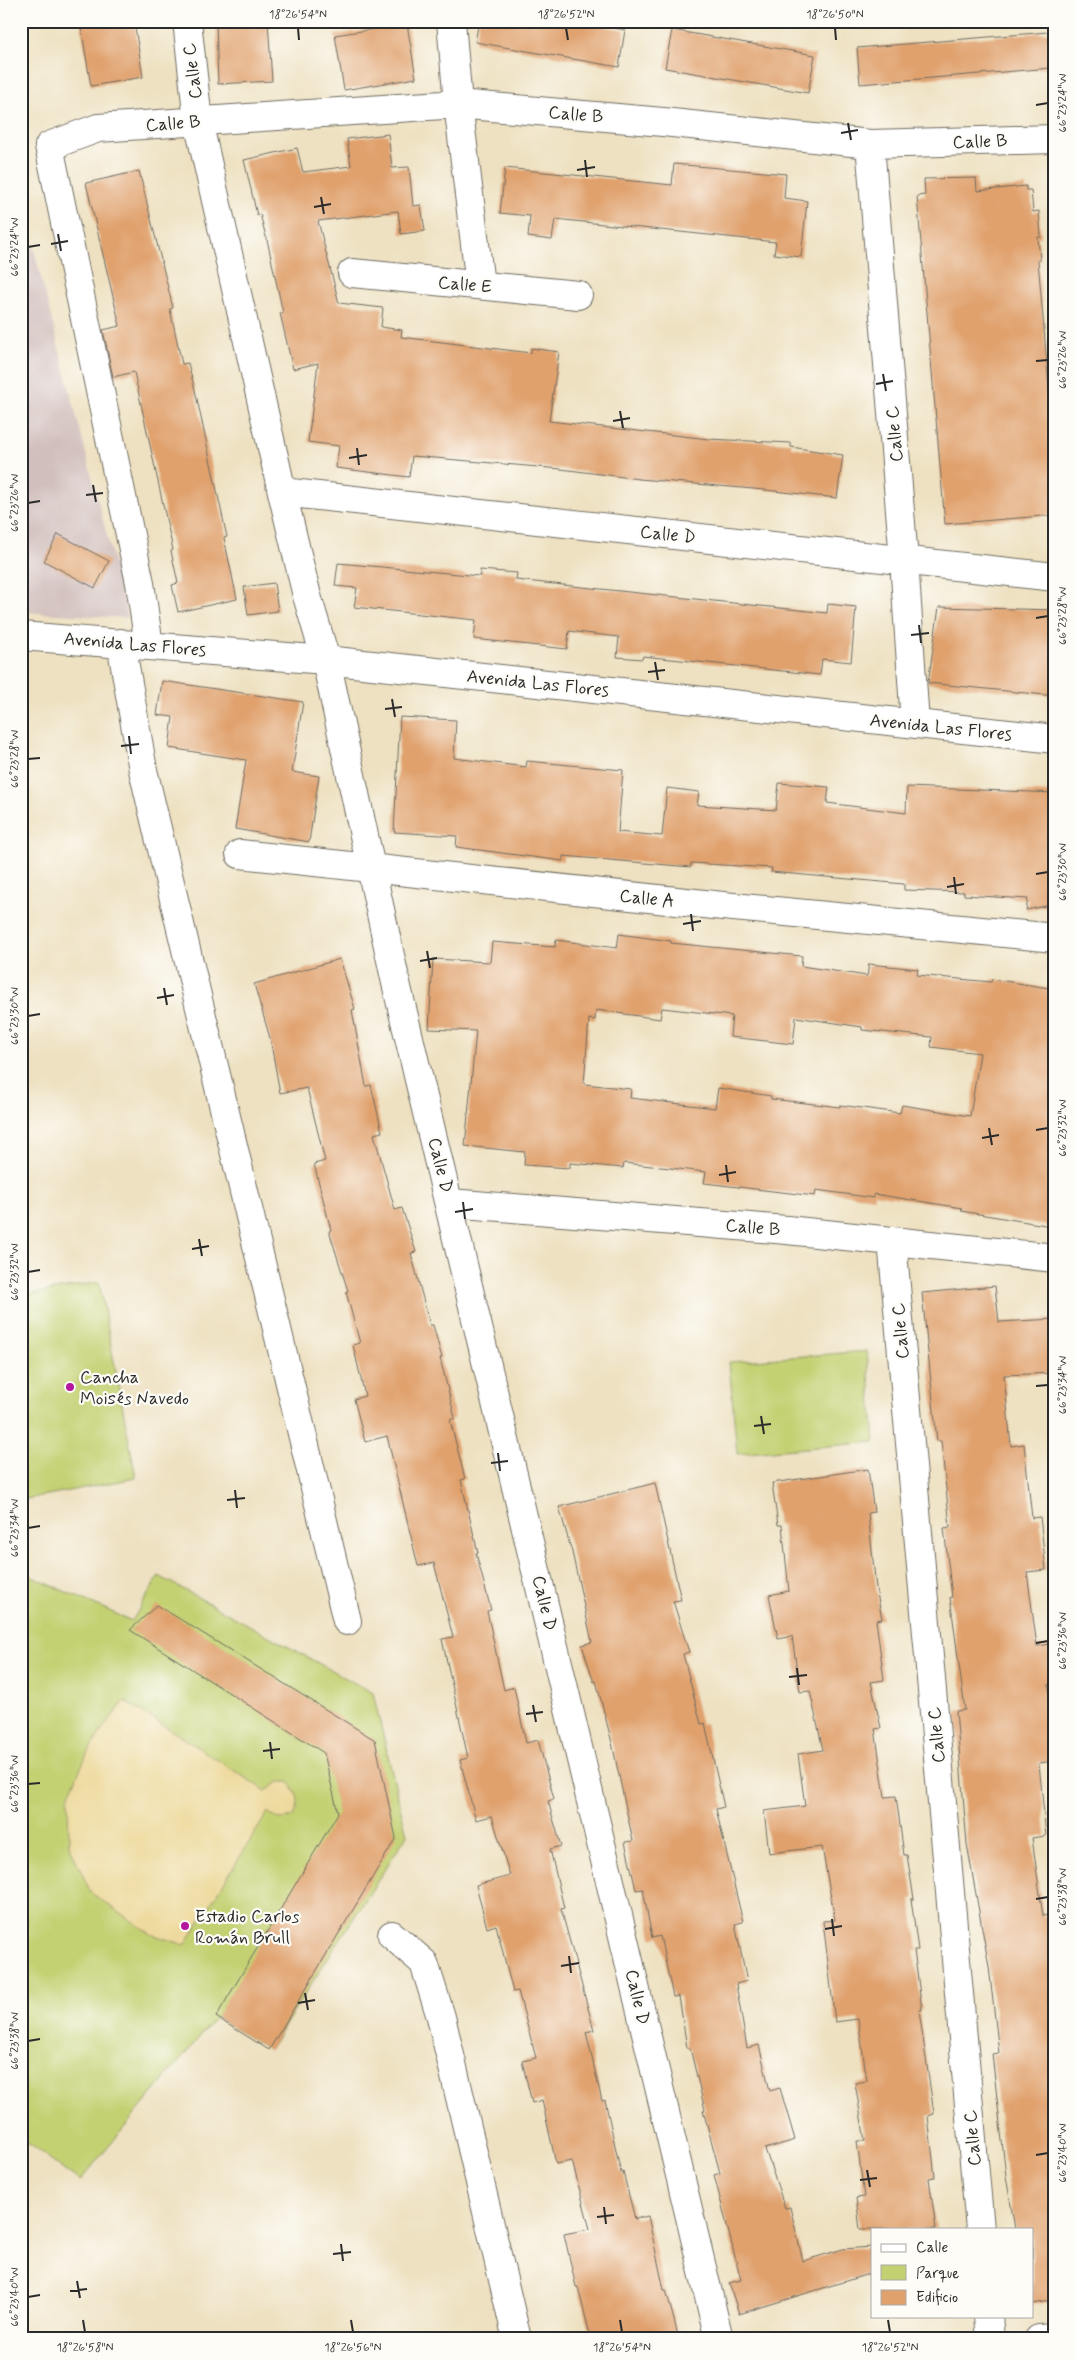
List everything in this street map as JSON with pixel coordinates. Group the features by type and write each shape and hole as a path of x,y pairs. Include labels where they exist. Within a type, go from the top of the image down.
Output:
{"street":[{"name":"Calle C","path":"186,21 198,121 282,492"},
{"path":"451,21 458,104 480,285"},
{"name":"Calle B","path":"149,646 140,583 49,146 98,128 458,104 663,122 870,144 1055,139"},
{"name":"Calle C","path":"870,144 904,560 915,724"},
{"name":"Calle E","path":"352,273 578,295"},
{"name":"Calle D","path":"719,2339 396,982 326,660 307,596 282,492 1055,577"},
{"name":"Avenida Las Flores","path":"21,636 326,660 1055,739"},
{"path":"121,643 143,770 347,1621"},
{"name":"Calle A","path":"240,854 723,906 1055,938"},
{"name":"Calle B","path":"450,1203 777,1229 1055,1258"},
{"name":"Calle C","path":"892,1241 980,2228"},
{"path":"392,1935 424,1963 441,2017 517,2339"},
{"path":"988,2318 990,2339"},
{"path":"1039,2339 1055,2338"}],"shaded area":[{"path":"21,199 128,618 21,612"}],"green space":[{"name":"Cancha Moisés Navedo","path":"99,1282 136,1478 21,1500 21,1296"},
{"path":"867,1351 875,1442 737,1454 729,1362"},
{"name":"Estadio Carlos Román Brull","path":"21,1572 132,1621 159,1576 373,1693 407,1835 269,2050 216,2017 80,2181 21,2138"}],"sand":[{"path":"125,1701 266,1791 279,1782 289,1782 298,1799 293,1817 279,1819 268,1812 185,1945 151,1934 91,1893 69,1845 68,1797 87,1754 104,1727"}],"building":[{"path":"80,21 134,21 143,77 91,86"},
{"path":"216,21 268,21 272,81 218,84"},
{"path":"479,21 577,21 625,30 619,67 475,42"},
{"path":"407,24 416,78 344,90 335,35"},
{"path":"672,30 815,55 808,93 665,68"},
{"path":"1048,32 1051,68 860,84 857,48"},
{"path":"388,134 392,168 409,167 413,206 421,205 425,231 401,234 398,211 318,221 339,303 383,308 381,327 402,330 401,337 531,353 531,348 559,352 549,421 709,439 791,443 791,447 843,455 837,498 639,479 561,469 412,456 409,477 336,468 339,446 308,442 318,363 293,369 280,313 283,313 268,244 260,214 257,215 244,160 297,148 303,172 351,166 347,139"},
{"path":"674,164 786,174 784,198 807,201 801,257 774,254 776,242 555,219 552,240 528,237 530,216 500,213 505,168 672,185"},
{"path":"139,171 173,308 170,309 182,364 188,363 195,390 227,537 224,538 237,599 178,612 172,585 178,583 171,551 173,550 134,372 113,377 103,330 120,326 86,183"},
{"path":"976,178 977,191 1026,186 1026,190 1031,190 1033,212 1039,211 1041,237 1038,237 1040,260 1038,260 1051,411 1055,411 1055,515 945,524 917,196 925,195 924,179"},
{"path":"58,534 109,561 95,588 44,561"},
{"path":"338,563 480,576 480,570 517,573 516,580 827,613 828,604 856,607 851,662 822,659 820,675 643,656 642,659 617,657 619,637 569,631 567,649 474,639 476,620 354,607 357,588 335,586"},
{"path":"274,583 278,611 248,615 244,587"},
{"path":"939,607 1055,610 1055,696 928,683"},
{"path":"162,681 303,702 292,772 319,776 309,842 235,829 246,760 169,748 173,717 157,715"},
{"path":"400,717 456,720 454,758 526,767 527,761 623,770 618,832 662,836 667,788 699,792 697,805 776,810 779,783 829,787 827,803 906,813 907,787 1055,793 1055,904 1026,910 1028,899 964,895 964,892 904,890 904,884 771,872 772,868 691,863 691,867 563,856 563,861 456,847 457,836 394,832"},
{"path":"619,934 671,941 671,943 802,956 801,966 867,976 869,964 918,969 917,975 991,982 992,979 1055,989 1055,1200 1051,1226 961,1211 962,1208 874,1194 874,1198 816,1190 815,1196 704,1183 706,1172 624,1163 623,1168 570,1163 570,1168 524,1165 525,1152 465,1146 476,1031 429,1029 433,959 490,962 492,942 555,947 556,940 617,948","holes":["662,1008 732,1016 730,1037 793,1044 796,1017 862,1027 862,1030 932,1037 931,1047 980,1053 970,1116 902,1105 900,1113 840,1105 840,1107 771,1099 771,1096 718,1088 715,1108 630,1098 631,1089 584,1084 589,1019 595,1020 596,1010 660,1019"]},
{"path":"340,959 355,1009 352,1010 366,1086 371,1085 382,1132 374,1134 395,1210 402,1208 416,1252 411,1253 430,1325 433,1325 442,1358 440,1358 455,1418 450,1420 465,1479 461,1480 478,1553 476,1553 491,1610 487,1611 504,1690 514,1687 526,1743 538,1740 554,1799 548,1801 561,1846 550,1849 564,1908 561,1909 594,2030 586,2032 602,2101 605,2100 621,2173 623,2172 635,2219 648,2216 664,2290 666,2290 679,2339 591,2339 578,2287 576,2287 564,2234 590,2229 572,2161 556,2164 542,2100 532,2103 522,2061 536,2058 518,1991 513,1992 496,1925 487,1928 476,1885 510,1876 492,1816 476,1820 460,1760 468,1758 442,1639 453,1637 434,1563 418,1566 387,1436 365,1442 354,1399 365,1396 353,1345 360,1343 346,1292 348,1291 329,1231 331,1230 314,1164 325,1161 307,1088 280,1093 270,1038 254,984"},
{"path":"995,1286 999,1322 1055,1319 1055,1373 1004,1375 1011,1446 1024,1444 1032,1518 1040,1517 1046,1570 1027,1572 1037,1646 1051,1644 1055,1668 1055,1683 1049,1684 1055,1761 1039,1763 1046,1836 1032,1838 1043,1916 1050,1915 1055,1947 1055,2300 1034,2304 1034,2228 1015,2228 1006,2176 992,2054 999,2053 989,1967 967,1844 956,1711 965,1710 950,1597 952,1597 944,1528 950,1527 941,1441 937,1441 922,1293"},
{"path":"868,1469 874,1512 868,1513 876,1588 882,1619 876,1620 884,1680 871,1682 881,1728 875,1729 885,1797 896,1796 904,1855 907,1855 914,1899 911,1899 918,1950 914,1950 922,2010 919,2010 934,2114 928,2116 935,2177 929,2178 936,2228 860,2229 856,2198 864,2197 857,2141 865,2141 855,2083 867,2081 858,2019 835,2022 823,1921 835,1920 822,1847 769,1853 764,1811 805,1806 798,1754 823,1750 810,1691 800,1692 792,1636 778,1639 769,1595 789,1591 782,1525 778,1525 772,1483"},
{"path":"655,1483 681,1600 673,1601 689,1652 683,1654 701,1724 705,1723 724,1807 716,1809 743,1922 735,1924 747,1981 736,1984 747,2048 759,2045 770,2091 780,2088 795,2140 765,2149 785,2208 790,2207 803,2261 843,2249 871,2247 871,2273 739,2314 729,2283 741,2280 714,2175 720,2173 703,2110 705,2110 690,2048 687,2048 679,1996 673,1997 660,1936 652,1938 643,1889 636,1890 625,1842 633,1841 612,1743 596,1681 594,1682 582,1645 592,1642 572,1552 559,1507"},
{"path":"157,1605 375,1740 396,1838 269,2050 216,2017 338,1813 324,1753 130,1630"}],"place":[{"name":"Cancha Moisés Navedo","path":"70,1387"},
{"name":"Estadio Carlos Román Brull","path":"185,1926"}]}
